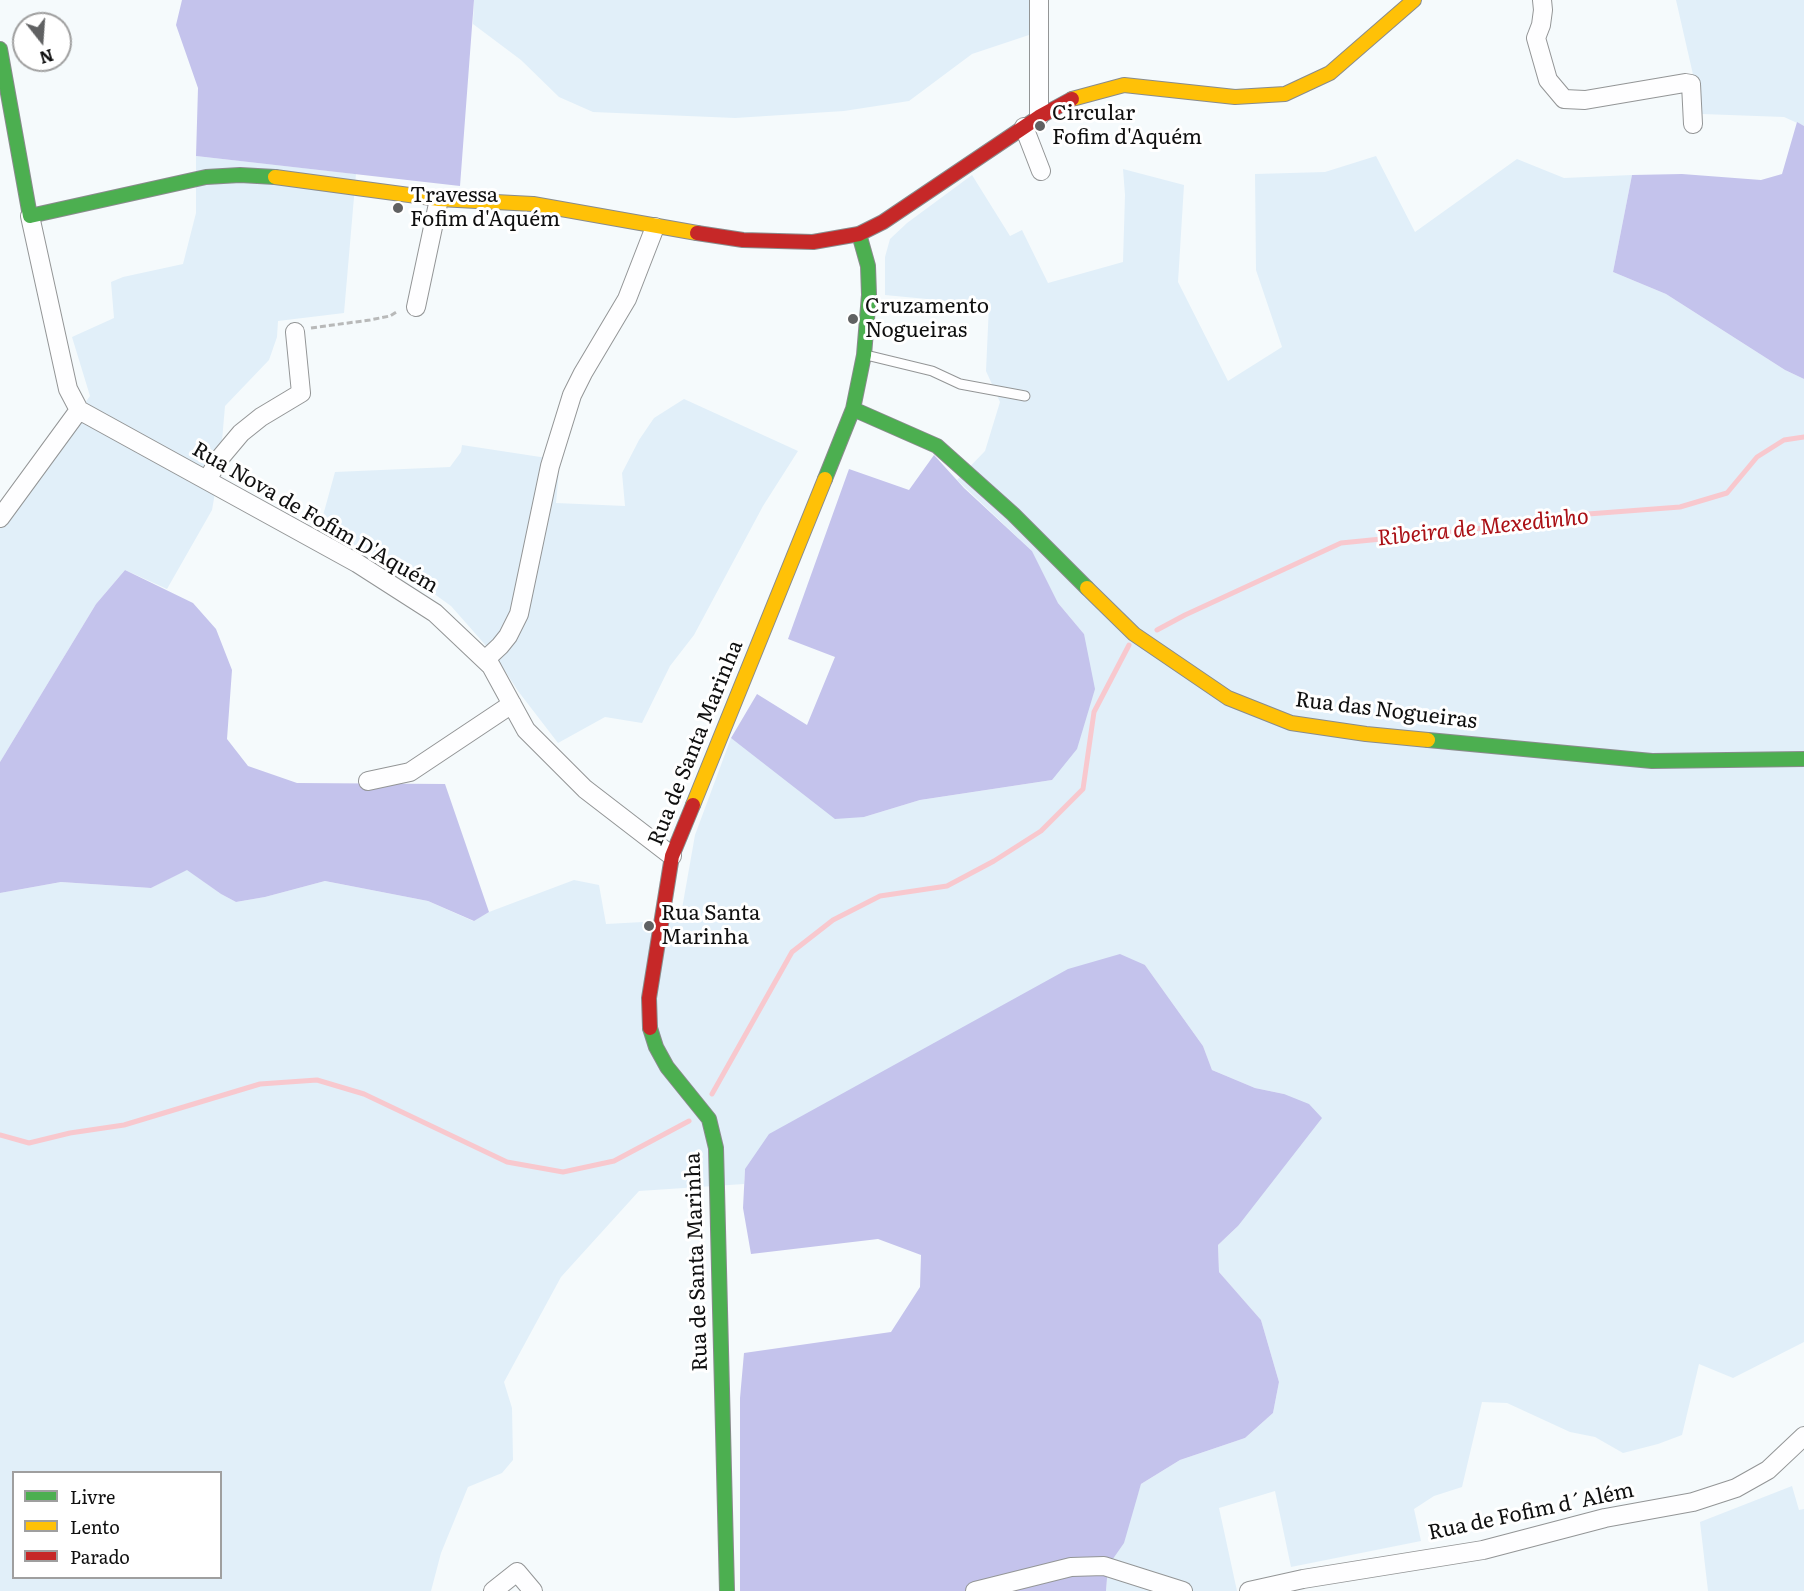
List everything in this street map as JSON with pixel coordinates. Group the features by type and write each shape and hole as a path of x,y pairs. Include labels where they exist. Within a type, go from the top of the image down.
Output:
{"street":[{"path":"1039,0 1031,122 1041,171"},
{"path":"30,216 206,177 240,175 270,176 439,199 533,204 655,227 743,240 813,242 859,234 883,222 1031,122 1073,99 1124,85 1235,98 1285,94 1330,73 1414,0"},
{"path":"1542,0 1541,25 1536,38 1548,80 1564,99 1585,100 1685,83 1691,84 1693,124"},
{"path":"0,49 30,216 68,389 79,410 0,518"},
{"path":"416,307 439,199"},
{"path":"485,660 501,646 519,614 550,466 572,395 627,299 655,227"},
{"name":"Rua de Santa Marinha","path":"727,1591 716,1148 709,1119 667,1066 656,1047 649,1025 649,998 672,856 853,409 864,355 869,281 859,234"},
{"path":"207,480 220,458 241,433 269,412 301,393 295,332"},
{"name":"Rua das Nogueiras","path":"853,409 937,446 1013,514 1134,634 1227,698 1291,723 1366,734 1652,761 1804,759"},
{"name":"Rua Nova de Fofim D'Aquém","path":"79,410 357,562 435,613 491,666 526,730 585,789 672,856"},
{"path":"368,781 410,772 512,704"},
{"name":"Rua de Fofim d´Além","path":"1250,1591 1303,1579 1483,1550 1605,1518 1693,1502 1736,1488 1768,1470 1804,1436"},
{"path":"975,1591 1071,1567 1104,1566 1183,1591"},
{"path":"493,1591 517,1572 533,1591"}],"lane":[{"path":"864,355 932,371 960,384 1025,396"}],"path":[{"path":"295,332 320,325 380,318 416,307"}],"shaded area":[{"path":"182,0 474,0 460,186 196,156 198,88 176,25"},
{"path":"474,0 1039,0 1038,32 972,54 909,101 844,111 735,118 593,112 559,97 521,60 473,24"},
{"path":"1676,0 1804,0 1804,126 1784,117 1702,114"},
{"path":"1797,122 1804,126 1804,379 1785,370 1666,294 1613,272 1632,175 1682,174 1761,180 1782,174"},
{"path":"196,156 356,174 344,313 278,321 277,337 269,360 225,406 220,464 212,510 167,589 125,570 96,604 0,762 0,500 7,510 90,396 72,337 114,318 111,282 123,277 183,264 196,213"},
{"path":"1376,156 1415,232 1517,159 1564,178 1632,175 1613,272 1666,294 1785,370 1804,379 1804,1342 1733,1378 1699,1364 1682,1435 1623,1453 1595,1437 1570,1432 1507,1403 1482,1402 1462,1487 1434,1496 1414,1509 1421,1541 1291,1567 1275,1491 1219,1508 1237,1591 1106,1591 1108,1566 1141,1484 1180,1460 1245,1438 1273,1413 1279,1382 1261,1320 1219,1272 1218,1245 1238,1226 1284,1094 1255,1088 1212,1070 1203,1046 1145,965 745,1169 744,1184 639,1191 561,1277 504,1382 512,1408 513,1460 502,1473 468,1487 441,1553 431,1591 0,1591 0,893 61,882 151,888 187,869 236,902 325,881 428,901 473,921 489,912 574,880 599,885 606,924 680,920 695,835 731,738 864,817 920,800 1052,780 1084,634 1058,603 1032,551 957,480 985,451 1000,402 986,371 989,305 885,295 885,257 890,239 907,223 972,175 1010,236 1022,230 1048,283 1123,262 1125,195 1123,169 1184,185 1178,282 1228,381 1282,347 1256,270 1255,174 1325,172"},
{"path":"684,399 798,451 763,506 694,635 670,666 642,723 605,717 558,743 518,691 496,657 451,606 394,565 319,530 335,472 450,467 461,452 462,445 560,460 556,503 625,506 622,473 639,440 654,418"},
{"path":"934,455 964,488 1032,551 1058,603 1084,634 1095,689 1077,749 1052,780 920,800 864,817 835,819 731,738 757,694 807,725 835,657 788,639 849,469 909,490"},
{"path":"125,570 193,603 216,629 232,670 227,739 248,766 297,783 445,784 489,912 474,921 428,901 325,881 236,902 187,870 151,888 61,882 0,893 0,762 96,604"},
{"path":"1120,954 1145,965 1203,1046 1212,1070 1255,1088 1284,1094 1309,1104 1322,1118 1238,1226 1218,1245 1219,1272 1261,1320 1279,1382 1273,1413 1245,1438 1180,1460 1141,1484 1124,1543 1108,1566 1106,1591 740,1591 740,1398 744,1353 891,1332 920,1287 921,1255 878,1239 751,1254 743,1208 745,1169 769,1134 1068,969"},
{"path":"1792,1486 1799,1510 1804,1509 1804,1591 1708,1591 1700,1522"}],"waterway":[{"name":"Ribeira de Mexedinho","path":"1157,630 1341,543 1452,532 1588,514 1680,507 1727,493 1757,457 1784,440 1804,437"},
{"name":"Ribeira de Mexedinho","path":"712,1094 792,952 833,920 880,896 947,886 994,861 1041,831 1083,789 1094,712 1129,645"},
{"name":"Ribeira de Mexedinho","path":"0,1135 29,1143 70,1133 124,1125 260,1084 317,1080 364,1094 507,1162 563,1172 614,1161 689,1121"}],"traffic: fast":[{"path":"0,49 30,216 206,177 240,175 275,177"},
{"path":"825,479 853,409 864,355 869,295 868,266 859,234"},
{"path":"853,409 937,446 1013,514 1087,588"},
{"path":"1428,740 1652,761 1804,759"},
{"path":"650,1028 656,1047 667,1067 709,1119 716,1148 727,1591"}],"traffic: slow":[{"path":"1072,99 1124,85 1235,97 1285,94 1330,73 1414,0"},
{"path":"275,177 439,199 533,204 697,233"},
{"path":"693,805 825,479"},
{"path":"1087,588 1134,634 1228,698 1291,723 1428,740"}],"traffic: jam":[{"path":"697,233 743,240 813,242 859,234 883,222 1039,117 1072,99"},
{"path":"650,1028 649,998 672,856 693,805"}],"place":[{"name":"Circular Fofim d'Aquém","path":"1040,126"},
{"name":"Travessa Fofim d'Aquém","path":"398,208"},
{"name":"Cruzamento Nogueiras","path":"853,319"},
{"name":"Rua Santa Marinha","path":"649,926"}]}
